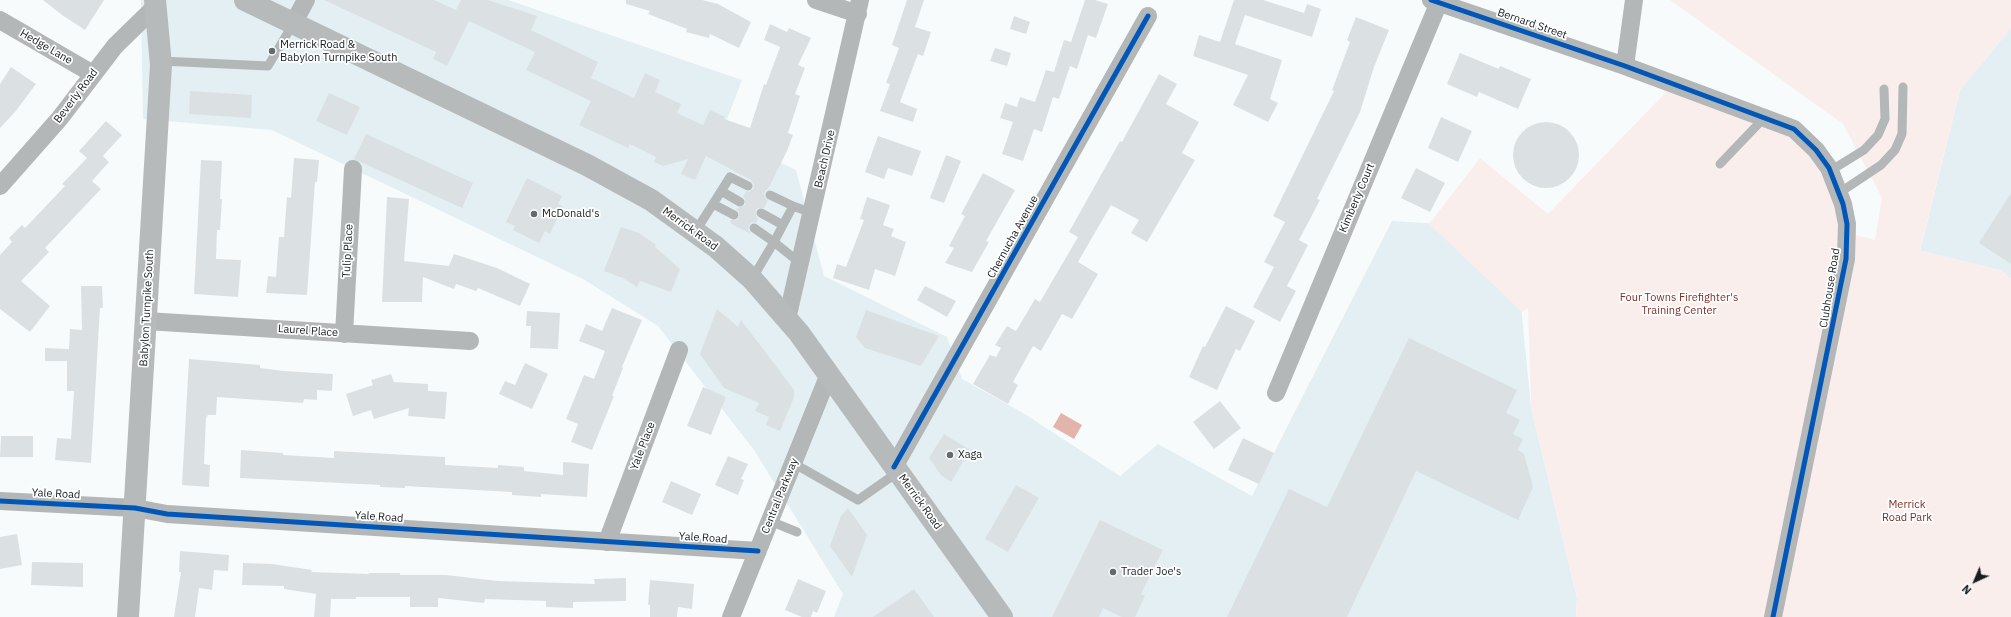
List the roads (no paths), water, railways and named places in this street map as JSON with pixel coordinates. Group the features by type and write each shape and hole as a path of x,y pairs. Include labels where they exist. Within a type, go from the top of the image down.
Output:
{"main road":[{"name":"Merrick Road","path":"245,0 587,165 651,200 716,248 752,279 788,319 829,374 896,470 956,550 1002,617"},
{"name":"Babylon Turnpike South","path":"128,617 160,61 155,4"}],"street":[{"path":"294,24 306,0"},
{"path":"816,0 859,7"},
{"path":"1625,66 1634,0"},
{"name":"Bernard Street","path":"1435,1 1625,66"},
{"name":"Kimberly Court","path":"1276,393 1435,1"},
{"name":"Beverly Road","path":"0,186 60,118 115,46 155,4"},
{"name":"Beach Drive","path":"788,319 859,7"},
{"name":"Chernucha Avenue","path":"896,470 1148,16"},
{"name":"Hedge Lane","path":"0,20 93,74"},
{"name":"Clubhouse Road","path":"1625,66 1794,129 1816,150 1830,171 1839,193 1847,224 1846,259 1774,617"},
{"name":"Tulip Place","path":"344,334 353,169"},
{"name":"Laurel Place","path":"146,321 470,341"},
{"name":"Yale Place","path":"607,542 679,350"},
{"name":"Central Parkway","path":"731,617 829,374"},
{"name":"Yale Road","path":"0,501 135,508 167,514 758,551"}],"lane":[{"path":"160,61 268,66 294,24"},
{"path":"1839,193 1881,165 1895,150 1902,134 1903,87"},
{"path":"1830,171 1864,150 1878,135 1884,119 1884,89"},
{"path":"1720,164 1764,118"},
{"path":"695,232 730,177 748,186"},
{"path":"721,191 740,202"},
{"path":"770,195 812,213"},
{"path":"714,204 734,215"},
{"path":"752,279 793,206"},
{"path":"761,213 783,225"},
{"path":"754,228 800,263"},
{"path":"793,463 858,500 896,470"},
{"path":"770,521 797,532"}],"place":[{"name":"Merrick Road & Babylon Turnpike South","path":"272,51"},
{"name":"McDonald's","path":"534,214"},
{"name":"Xaga","path":"950,455"},
{"name":"Trader Joe's","path":"1113,572"}],"park label":[{"name":"Four Towns Firefighter's Training Center","path":"1679,304"},
{"name":"Merrick Road Park","path":"1907,511"}]}
